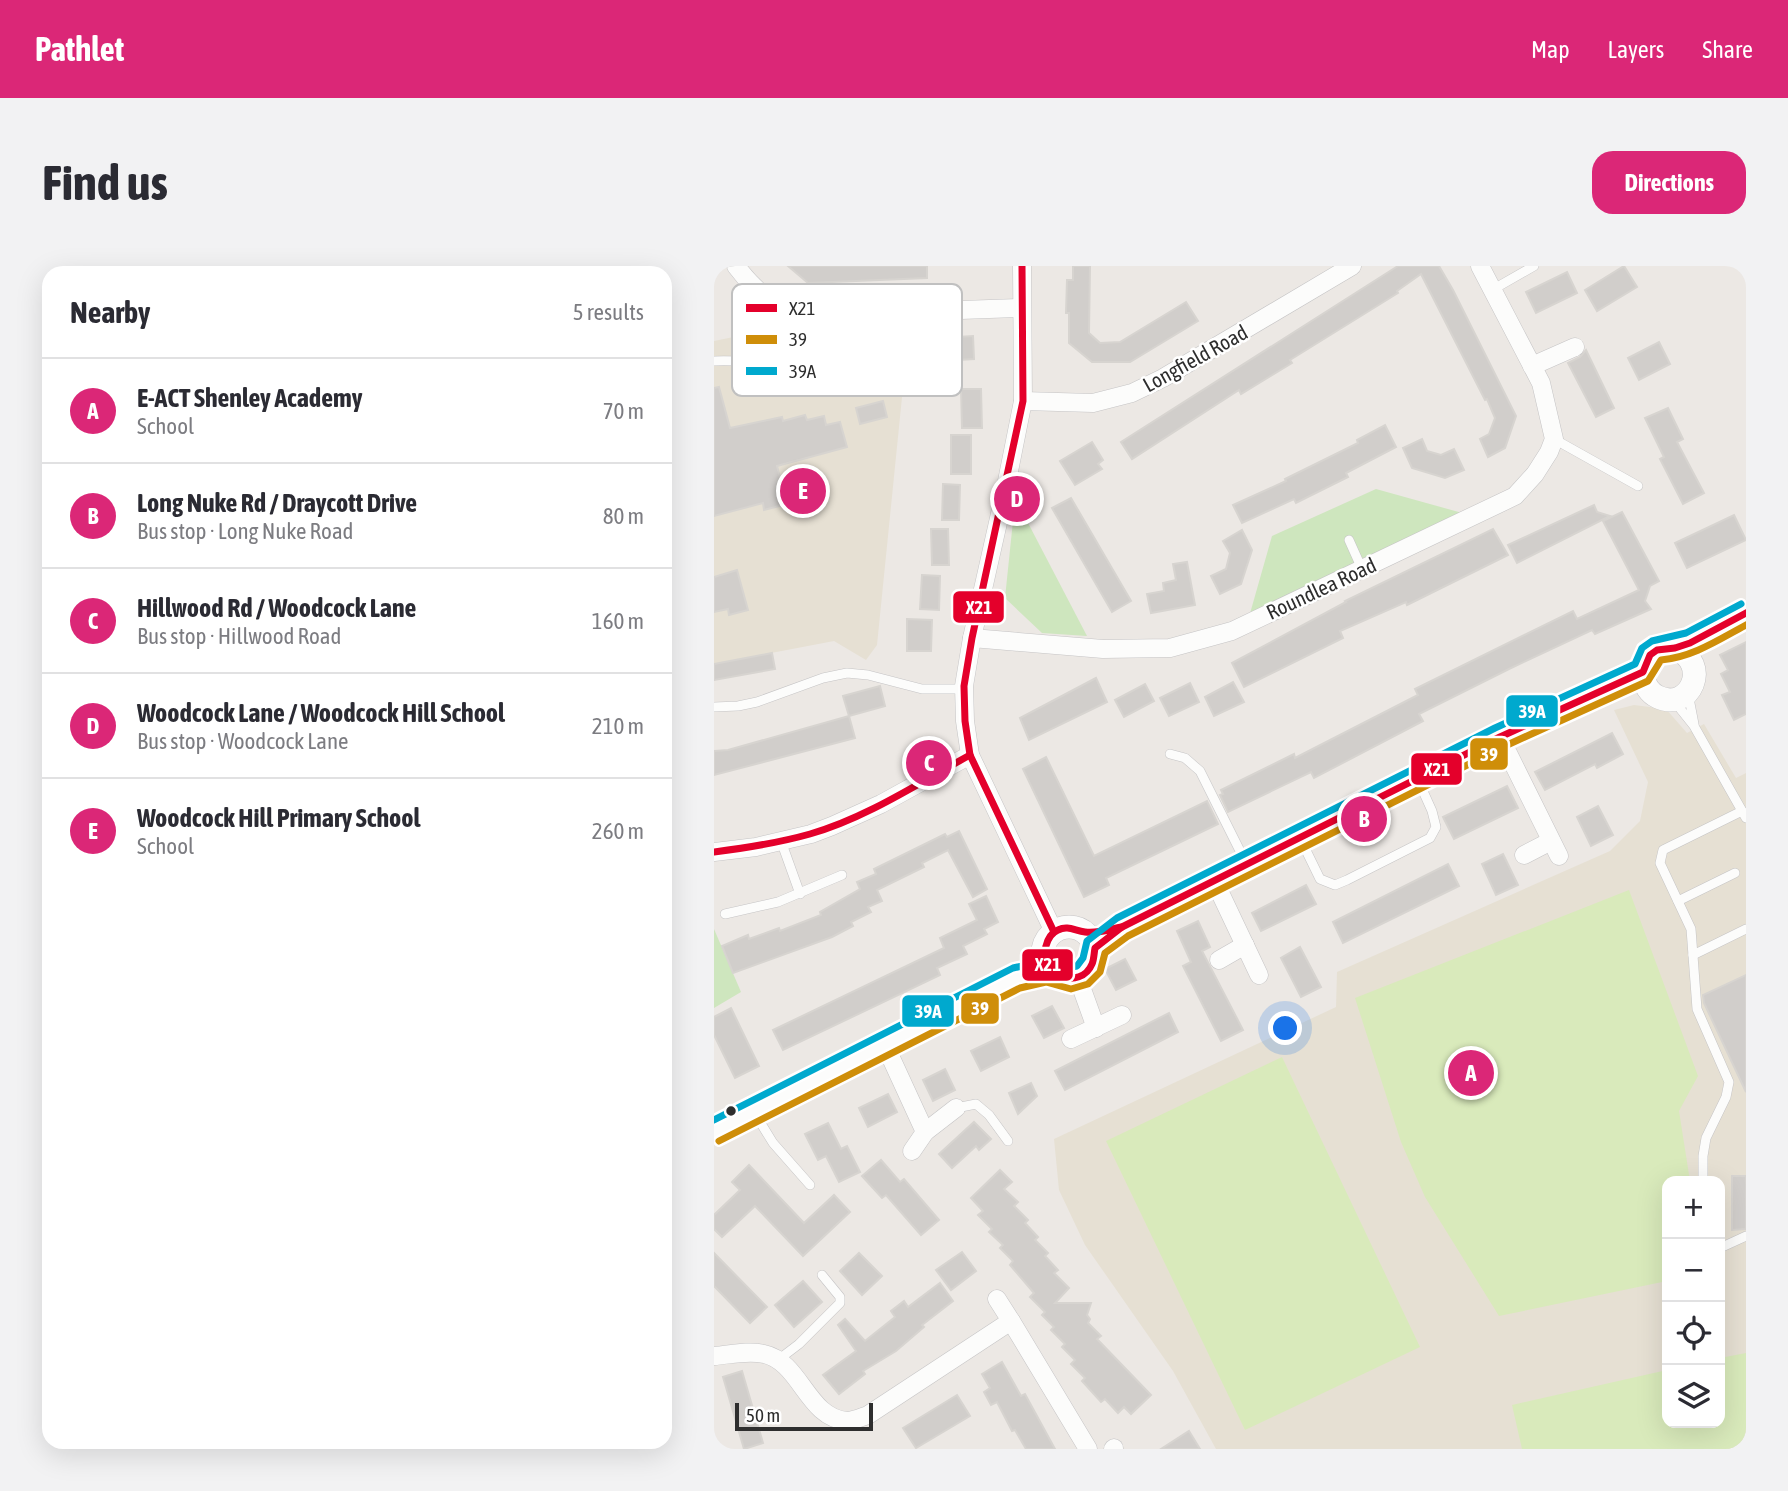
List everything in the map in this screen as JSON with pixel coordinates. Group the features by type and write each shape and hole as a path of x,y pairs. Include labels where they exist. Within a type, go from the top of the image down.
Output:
{"street":[{"path":"736,266 753,284"},
{"path":"1022,266 1023,401 972,638 964,690 965,721 970,755 1054,932"},
{"name":"Longfield Road","path":"1023,401 1093,403 1132,393 1163,378 1352,266"},
{"path":"1480,266 1541,383 1554,439"},
{"path":"962,310 1021,308"},
{"path":"1532,366 1576,347"},
{"name":"Roundlea Road","path":"972,638 1103,649 1170,648 1232,631 1515,496 1535,474 1554,439"},
{"path":"1646,681 1650,655 1657,650 1675,648 1746,613"},
{"path":"1646,681 1664,699 1680,696 1694,680 1694,666 1720,627"},
{"path":"1675,648 1683,652 1694,666"},
{"path":"1089,940 1122,927 1500,737 1579,701 1646,681"},
{"path":"1500,737 1555,849 1524,855"},
{"path":"714,852 756,847 832,826 881,804 970,755"},
{"path":"1214,880 1259,975"},
{"path":"1047,962 1049,937 1054,932 1069,927 1089,940"},
{"path":"1047,962 1066,979 1078,978 1090,968 1089,940"},
{"path":"1219,960 1245,945"},
{"path":"714,1132 1047,962"},
{"path":"1078,978 1096,1028"},
{"path":"1071,1039 1122,1015"},
{"path":"881,1046 891,1058 925,1132"},
{"path":"912,1151 925,1132 956,1108"},
{"path":"997,1299 1088,1449"},
{"path":"714,1356 764,1354 778,1360 800,1382 816,1404 831,1416 848,1421 868,1415 1010,1321"}],"lane":[{"path":"1492,290 1534,266"},
{"path":"714,361 732,361"},
{"path":"1554,439 1638,486"},
{"path":"1349,541 1362,569"},
{"path":"714,707 758,702 823,678 847,673 868,675 922,689 964,690"},
{"path":"1680,696 1744,814 1663,850 1660,863 1691,929 1697,1009 1729,1082 1726,1097 1706,1138 1703,1176"},
{"path":"1680,696 1694,726"},
{"path":"1170,754 1185,758 1200,771 1247,864"},
{"path":"1300,838 1320,879 1335,885 1348,880 1430,838 1436,827 1418,780"},
{"path":"781,841 800,894"},
{"path":"1678,901 1735,873"},
{"path":"725,914 762,907 842,875"},
{"path":"1693,955 1746,929"},
{"path":"956,1108 975,1104 989,1115 1008,1141"},
{"path":"754,1112 773,1143 810,1185"},
{"path":"1725,1246 1746,1236"},
{"path":"778,1360 799,1344 840,1303 839,1297 822,1275"}],"shaded area":[{"path":"732,337 732,396 902,396 877,645 866,660 834,641 714,664 714,341"},
{"path":"1634,705 1666,709 1687,733 1704,724 1736,778 1746,773 1746,1449 1216,1449 1173,1371 1085,1245 1059,1190 1054,1139 1336,1007 1337,972 1610,851 1640,821 1648,782 1614,710"}],"green space":[{"path":"1376,489 1473,516 1247,624 1272,536"},
{"path":"1014,511 1027,521 1087,636 1042,633 1005,598"},
{"path":"1629,890 1698,1076 1679,1111 1689,1176 1662,1176 1662,1282 1499,1316 1425,1197 1401,1142 1355,998"},
{"path":"714,929 741,992 714,1008"},
{"path":"1282,1057 1420,1347 1245,1430 1106,1141"},
{"path":"1746,1353 1746,1449 1522,1449 1512,1405 1662,1371 1662,1428 1725,1428 1725,1357"}],"building":[{"path":"788,266 927,266 927,278 808,283"},
{"path":"1073,266 1090,266 1089,333 1100,343 1120,342 1186,302 1198,321 1130,362 1092,362 1069,343 1067,280 1073,280"},
{"path":"1398,266 1439,266 1516,416 1505,448 1488,457 1480,439 1489,434 1495,418 1421,274 1397,291 1398,293 1290,360 1292,363 1241,394 1239,390 1132,459 1121,442"},
{"path":"1624,266 1637,287 1597,311 1585,290"},
{"path":"1567,272 1577,293 1536,313 1526,292"},
{"path":"973,336 974,359 962,360 962,337"},
{"path":"1659,342 1670,364 1639,380 1628,358"},
{"path":"1586,350 1614,408 1596,417 1568,363 1580,357"},
{"path":"719,387 730,428 782,417 783,421 805,415 807,420 824,416 826,425 840,422 847,447 777,466 787,504 764,510 763,503 714,516 714,388"},
{"path":"962,389 981,389 982,428 962,428"},
{"path":"883,401 887,417 860,424 856,408"},
{"path":"1668,408 1683,439 1677,442 1704,493 1683,504 1660,459 1664,457 1645,418"},
{"path":"1385,425 1396,447 1346,473 1348,477 1296,503 1294,499 1242,523 1233,505 1286,481 1285,479 1358,443 1357,440"},
{"path":"951,435 971,435 971,474 951,474"},
{"path":"1422,439 1427,451 1441,455 1454,449 1464,470 1445,478 1412,468 1403,448"},
{"path":"1092,442 1103,460 1098,464 1102,469 1075,485 1060,461"},
{"path":"943,484 960,485 959,520 942,520"},
{"path":"1071,498 1131,601 1112,612 1052,508"},
{"path":"1594,505 1597,512 1610,516 1517,563 1508,545"},
{"path":"1622,512 1659,581 1650,586 1645,601 1651,609 1595,634 1592,630 1509,669 1419,714 1423,721 1314,778 1311,772 1228,812 1220,795 1223,794 1221,790 1294,754 1295,758 1418,695 1415,689 1573,611 1577,619 1639,590 1603,521"},
{"path":"1734,515 1746,540 1687,568 1675,543"},
{"path":"931,529 948,529 949,565 932,565"},
{"path":"1493,529 1508,555 1407,605 1406,602 1340,631 1343,638 1244,687 1232,663 1345,601"},
{"path":"1242,530 1252,550 1241,584 1220,594 1211,576 1226,569 1230,553 1223,541"},
{"path":"1187,562 1195,605 1151,613 1147,594 1164,591 1163,583 1176,580 1173,564"},
{"path":"737,570 748,610 729,615 728,609 714,612 714,577"},
{"path":"922,575 940,576 939,610 920,609"},
{"path":"907,619 932,620 931,651 907,651"},
{"path":"1746,642 1746,714 1734,720 1722,695 1730,692 1721,674 1728,670 1720,655"},
{"path":"772,653 775,669 714,680 714,664"},
{"path":"1096,678 1107,702 1029,740 1020,718"},
{"path":"1233,682 1244,702 1214,716 1205,697"},
{"path":"1190,683 1199,702 1169,716 1160,698"},
{"path":"1145,684 1154,701 1124,717 1115,700"},
{"path":"880,686 885,706 849,716 843,696"},
{"path":"849,716 855,738 714,775 714,751 728,750"},
{"path":"1612,733 1623,754 1597,768 1595,764 1545,790 1535,772"},
{"path":"1046,757 1094,856 1207,801 1218,824 1106,878 1109,885 1084,897 1023,769"},
{"path":"1507,786 1518,808 1454,839 1443,817"},
{"path":"1598,806 1613,835 1591,846 1577,817"},
{"path":"959,831 987,889 973,897 948,850 922,863 924,867 877,890 882,901 868,907 871,912 851,922 853,926 832,937 733,973 722,946 748,935 749,939 779,928 780,931 821,915 820,912 860,889 857,882 876,874 874,869 945,834 947,837"},
{"path":"1503,854 1518,885 1496,895 1482,864"},
{"path":"1448,864 1459,886 1343,943 1333,922"},
{"path":"1306,885 1316,904 1261,931 1252,913"},
{"path":"986,896 998,922 984,929 987,934 963,946 967,954 937,968 940,975 783,1050 773,1030 944,948 940,938 977,920 969,904"},
{"path":"1198,921 1210,947 1202,951 1243,1030 1221,1041 1183,966 1191,962 1177,931"},
{"path":"1300,947 1321,987 1301,997 1281,958"},
{"path":"1125,959 1136,980 1116,990 1105,969"},
{"path":"1746,975 1746,1092 1704,1003 1703,995"},
{"path":"1052,1006 1064,1028 1044,1038 1032,1016"},
{"path":"731,1008 759,1066 735,1078 714,1035 714,1017"},
{"path":"1169,1013 1178,1032 1065,1090 1055,1071"},
{"path":"1000,1037 1009,1057 981,1071 971,1051"},
{"path":"945,1069 955,1090 933,1101 923,1080"},
{"path":"1031,1083 1037,1096 1018,1114 1009,1093"},
{"path":"888,1094 897,1112 868,1127 859,1108"},
{"path":"974,1122 991,1139 979,1150 976,1146 952,1168 939,1154"},
{"path":"828,1123 841,1149 847,1146 860,1172 839,1182 826,1156 818,1160 805,1134"},
{"path":"881,1160 900,1182 904,1179 939,1220 921,1235 886,1195 882,1198 862,1176"},
{"path":"749,1165 804,1223 834,1195 850,1212 803,1256 755,1206 722,1237 714,1229 714,1215 740,1190 732,1182"},
{"path":"1000,1170 1012,1182 1004,1189 1018,1202 1014,1206 1028,1220 1025,1223 1038,1237 1035,1240 1048,1253 1045,1256 1058,1270 1054,1273 1069,1288 1055,1303 1091,1303 1087,1315 1090,1319 1088,1323 1101,1336 1097,1339 1151,1395 1131,1414 1124,1407 1118,1413 1105,1399 1101,1402 1082,1381 1085,1378 1071,1364 1075,1360 1062,1347 1065,1344 1051,1330 1054,1327 1042,1315 1045,1312 1030,1297 1034,1293 1010,1265 1013,1261 1000,1248 1003,1245 989,1232 992,1229 978,1215 983,1211 971,1198"},
{"path":"1732,1176 1746,1176 1746,1229 1732,1230"},
{"path":"962,1252 976,1271 951,1290 936,1270"},
{"path":"714,1253 767,1307 750,1323 714,1286"},
{"path":"859,1253 882,1276 862,1295 840,1271"},
{"path":"803,1281 822,1302 794,1327 775,1305"},
{"path":"940,1283 953,1301 922,1325 924,1327 896,1351 863,1371 865,1374 839,1394 823,1375 856,1351 838,1325 845,1319 865,1341 895,1317 891,1311 904,1301 908,1307"},
{"path":"1002,1362 1021,1396 1025,1394 1055,1449 1026,1449 1015,1430 1012,1431 997,1402 991,1405 984,1392 990,1388 982,1374"},
{"path":"742,1371 763,1443 744,1449 723,1377"},
{"path":"957,1395 970,1416 916,1448 903,1428"},
{"path":"1189,1431 1200,1449 1161,1449"}],"transit line":[{"name":"X21","path":"1022,266 1023,401 972,638 964,686 965,721 970,755 1054,932"},
{"name":"39A","path":"714,1120 1013,968 1046,961 1067,968 1077,966 1083,958 1087,941 1117,918 1495,728 1635,664 1642,648 1652,641 1686,633 1741,604"},
{"name":"X21","path":"1122,927 1500,737 1643,672 1650,655 1657,650 1690,643 1746,613"},
{"name":"39","path":"719,1141 1020,988 1046,982 1071,989 1088,984 1100,972 1105,953 1128,936 1505,746 1648,681 1661,660 1695,652 1746,625"},
{"name":"X21","path":"714,852 786,840 831,827 892,799 970,755"},
{"name":"X21","path":"1122,927 1095,948 1092,964 1079,977 1062,976 1048,965 1046,946 1050,936 1056,931 1065,928 1094,932 1122,927"}],"place":[{"name":"Woodcock Hill Primary School","path":"803,491"},
{"name":"Woodcock Lane / Woodcock Hill School","path":"1017,499"},
{"name":"Hillwood Rd / Woodcock Lane","path":"929,763"},
{"name":"Long Nuke Rd / Draycott Drive","path":"1364,819"},
{"name":"E-ACT Shenley Academy","path":"1471,1073"}]}
